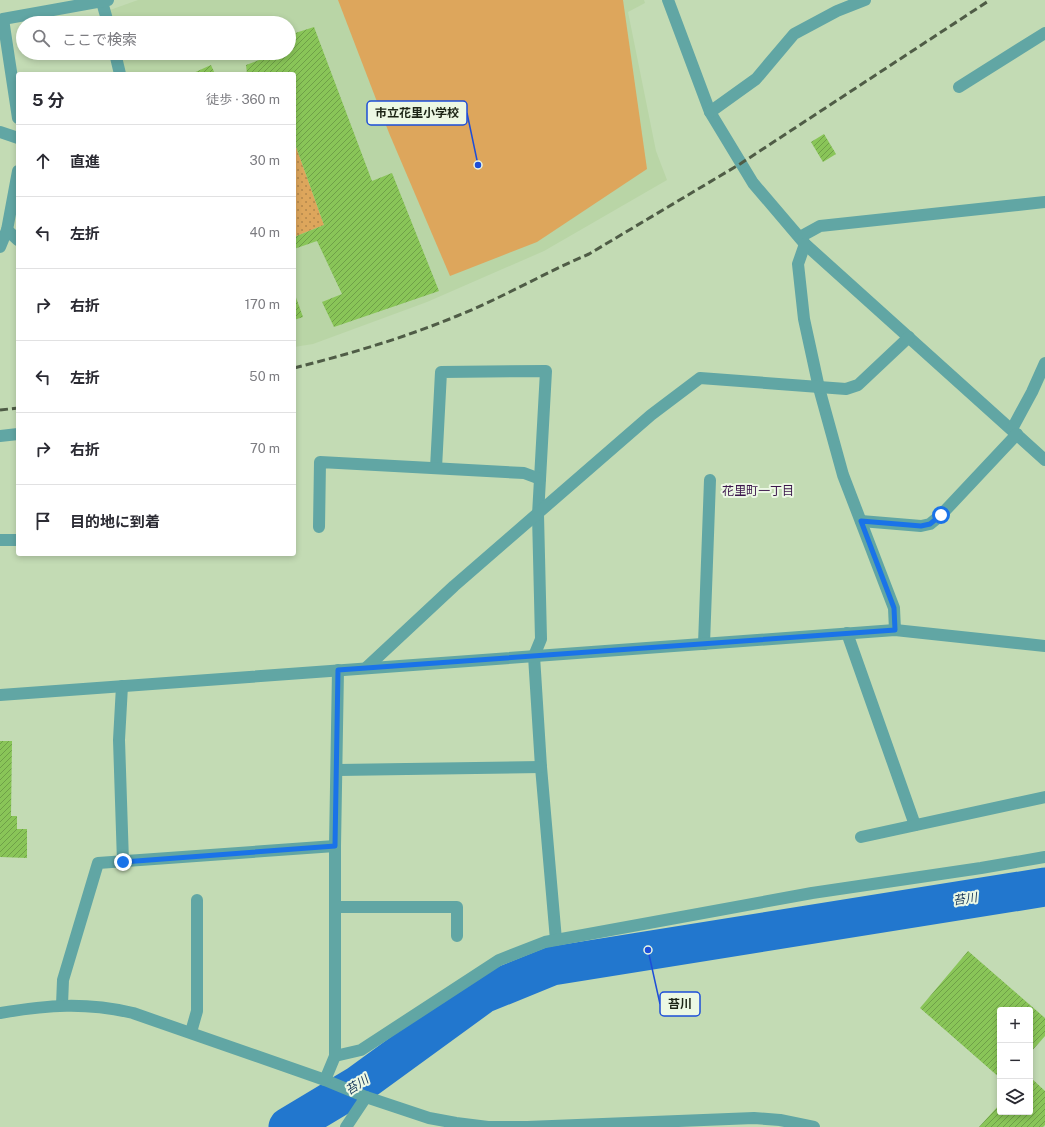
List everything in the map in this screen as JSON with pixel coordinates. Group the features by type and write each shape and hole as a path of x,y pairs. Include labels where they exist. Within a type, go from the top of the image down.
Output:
{"street":[{"path":"668,0 710,112 753,183 802,241 1045,460"},
{"path":"710,112 756,79 794,34 837,11 865,0"},
{"path":"20,16 105,1 107,16"},
{"path":"16,17 3,19 16,105"},
{"path":"959,87 1045,33"},
{"path":"117,60 120,72"},
{"path":"0,132 16,137"},
{"path":"0,247 7,230 16,182"},
{"path":"895,630 894,608 843,475 819,388 804,319 798,264 802,241 820,226 1045,202"},
{"path":"7,230 16,238"},
{"path":"366,668 454,586 538,515 651,415 700,378 846,389 858,385 909,337"},
{"path":"861,521 921,526 930,524 941,515 1014,431 1045,363"},
{"path":"436,468 441,372 546,371 538,515 541,639 534,656 541,767 556,940"},
{"path":"0,436 16,434"},
{"path":"320,527 320,462 524,473 540,479"},
{"path":"704,644 710,480"},
{"path":"0,540 16,540"},
{"path":"0,695 895,630 1045,646"},
{"path":"847,633 915,825"},
{"path":"328,1081 335,1056 335,846 338,770 338,670"},
{"path":"122,686 119,740 123,862"},
{"path":"338,770 541,767"},
{"path":"860,837 1045,797"},
{"path":"62,1005 63,980 98,863 335,846"},
{"path":"335,1056 361,1050 499,960 556,940 812,893 1045,857"},
{"path":"191,1032 197,1011 196,900"},
{"path":"335,907 457,908 457,936"},
{"path":"0,1013 62,1005 106,1007 133,1013 191,1032 328,1081 366,1097 429,1118 488,1127 660,1124 754,1118 780,1120 814,1127"},
{"path":"346,1127 366,1097"}],"shaded area":[{"path":"138,0 644,0 645,3 628,12 656,151 667,180 544,251 427,302 313,344 296,347 296,72 125,72 122,60 296,60 296,16 111,16 110,10"},
{"path":"338,0 623,0 647,169 537,242 450,276 389,133"},
{"path":"296,147 324,225 296,236"}],"building":[{"path":"314,27 372,181 392,173 439,291 334,327 322,302 342,294 317,241 296,248 296,236 324,225 296,147 296,72 247,72 246,65 259,60 296,60 296,33"},
{"path":"211,65 214,72 195,72"},
{"path":"824,134 836,154 823,162 811,142"},
{"path":"296,298 303,317 296,319"},
{"path":"0,741 12,741 11,816 17,816 17,829 27,829 27,858 0,857"},
{"path":"968,951 1032,1007 997,1007 997,1075 920,1008"},
{"path":"1033,1008 1045,1018 1045,1036 1033,1050"},
{"path":"1033,1080 1045,1091 1045,1125 1043,1127 979,1127 997,1107 997,1115 1033,1115"}],"waterway":[{"name":"苔川","path":"288,1127 358,1085 483,994 552,966 1045,887"}],"railway":[{"path":"296,367 376,345 437,324 474,309 589,254 740,164 990,0"},
{"path":"0,410 16,408"}],"place":[{"name":"市立花里小学校","path":"478,165"},
{"name":"苔川","path":"648,950"}],"district":[{"name":"花里町一丁目","path":"758,491"}],"route":[{"path":"123,862 335,846 338,770 338,670 895,630 894,608 861,521 921,526 930,524 941,515"}]}
